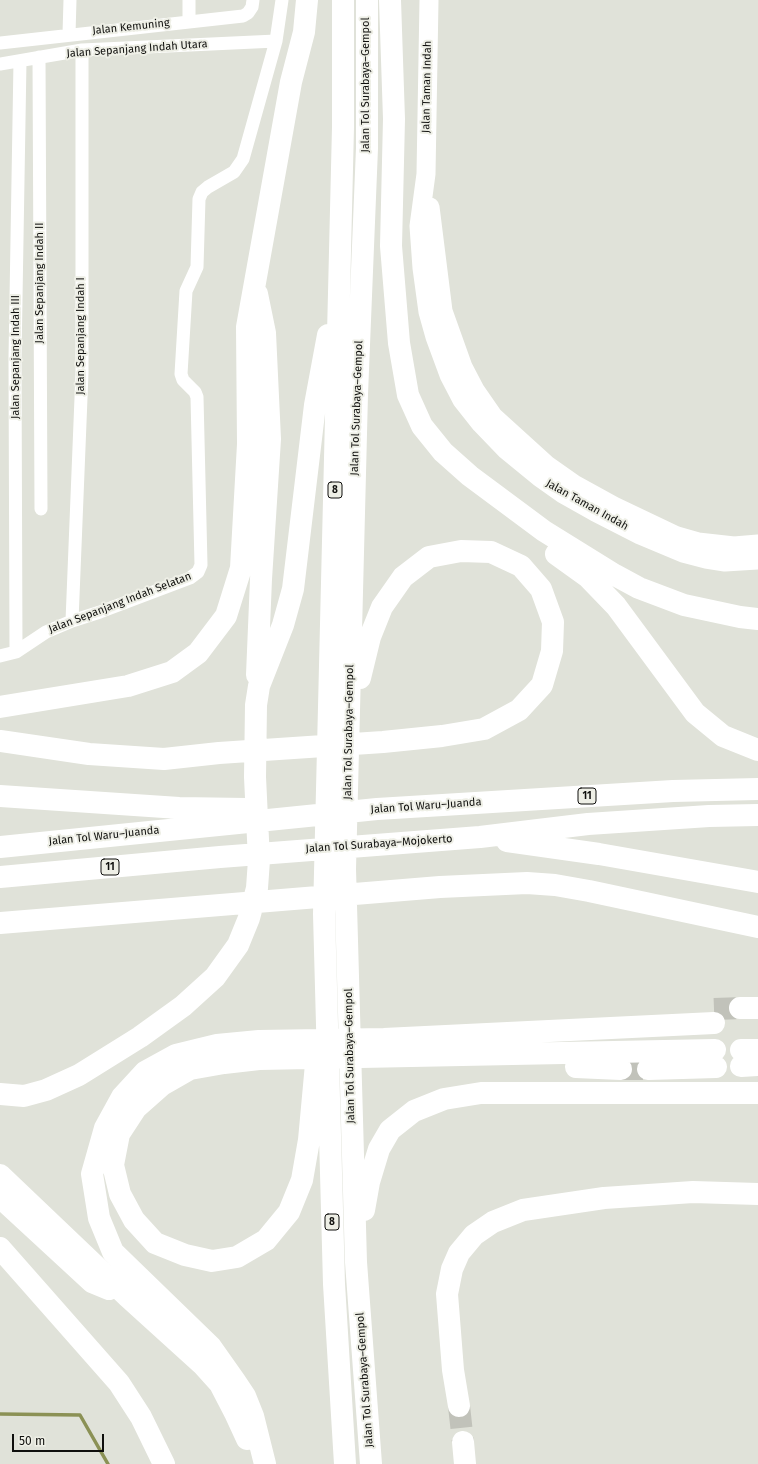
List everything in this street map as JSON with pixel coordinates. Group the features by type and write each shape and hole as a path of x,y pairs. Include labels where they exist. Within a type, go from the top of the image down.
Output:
{"highway":[{"path":"0,707 128,686 172,672 198,653 226,616 240,568 248,444 247,327 291,82 304,32 307,0"},
{"name":"Jalan Tol Surabaya–Gempol","path":"343,0 344,127 333,583 324,869 334,1284 345,1464"},
{"name":"Jalan Tol Surabaya–Gempol","path":"367,0 367,148 357,394 349,767 345,869 356,1251 371,1464"},
{"path":"390,0 394,119 392,246 399,343 408,395 422,426 443,452 470,476 544,531 615,575 639,588 684,605 740,617 758,619"},
{"path":"393,154 384,174 383,241 385,348 400,409 425,453 470,493 588,577 629,622 695,713 723,736 758,750"},
{"path":"0,1094 24,1096 46,1090 79,1075 140,1037 183,1006 215,977 238,945 249,918 259,873 255,777 256,705 261,580 270,439 265,333 255,281"},
{"path":"256,705 259,686 283,625 293,589 315,405 328,335 339,297"},
{"path":"0,741 90,754 164,759 219,753 383,742 442,736 484,729 519,710 542,685 552,652 553,622 541,589 521,566 491,552 461,551 429,558 403,577 382,607 370,636 359,684 349,767"},
{"name":"Jalan Tol Waru–Juanda","path":"0,847 217,817 673,791 758,788"},
{"path":"0,796 178,808 217,817"},
{"name":"Jalan Tol Surabaya–Mojokerto","path":"0,877 220,856 417,840 480,837 588,824 709,816 758,815"},
{"path":"480,837 599,854 758,882"},
{"path":"0,923 440,887 527,883 555,885 758,927"},
{"path":"307,1049 259,1059 224,1062 190,1069 162,1085 136,1108 119,1134 114,1165 120,1194 134,1220 155,1242 185,1255 212,1261 237,1257 266,1240 289,1212 302,1180 309,1140 326,979"},
{"path":"385,1048 533,1032 714,1016"},
{"path":"265,1464 253,1416 245,1396 211,1347 113,1252 98,1218 92,1174 105,1128 122,1097 145,1072 176,1055 217,1045 307,1049 385,1048 505,1056 715,1059 648,1069"},
{"path":"505,1056 576,1067 621,1069"},
{"path":"356,1251 369,1182 379,1149 390,1130 414,1111 438,1101 481,1093 758,1093"},
{"path":"0,1175 127,1296 202,1364 220,1384 236,1413 249,1445 253,1464"},
{"path":"459,1406 453,1370 447,1294 452,1269 459,1253 474,1235 493,1222 523,1210 604,1198 693,1192 758,1194"},
{"path":"0,1197 92,1282 127,1296"},
{"path":"0,1248 119,1383 141,1417 164,1464"},
{"path":"463,1442 465,1464"}],"street":[{"path":"69,34 70,0"},
{"path":"189,0 189,22"},
{"name":"Jalan Kemuning","path":"0,43 69,34 243,16 248,13 252,7 253,0"},
{"path":"276,41 282,0"},
{"name":"Jalan Taman Indah","path":"429,0 426,174 419,226 422,268 428,312 449,375 462,400 481,424 506,450 539,477 563,494 588,508 675,542 706,560 725,562 758,560"},
{"name":"Jalan Sepanjang Indah Utara","path":"0,64 82,50 276,41"},
{"name":"Jalan Sepanjang Indah Selatan","path":"0,656 16,652 46,632 183,580 198,572 201,564 197,397 195,392 183,380 181,374 186,291 197,267 199,199 202,192 208,187 234,172 243,159 276,41"},
{"name":"Jalan Sepanjang Indah I","path":"72,621 82,373 82,50"},
{"name":"Jalan Sepanjang Indah II","path":"39,57 41,509"},
{"name":"Jalan Sepanjang Indah III","path":"16,652 15,358 20,61"},
{"name":"Jalan Taman Indah","path":"675,542 734,546 758,544"}],"waterway":[{"path":"0,1414 80,1415 108,1464"}],"tunnel":[{"path":"714,1009 740,1008"},
{"path":"621,1069 648,1069"},
{"path":"459,1406 463,1442"}]}
